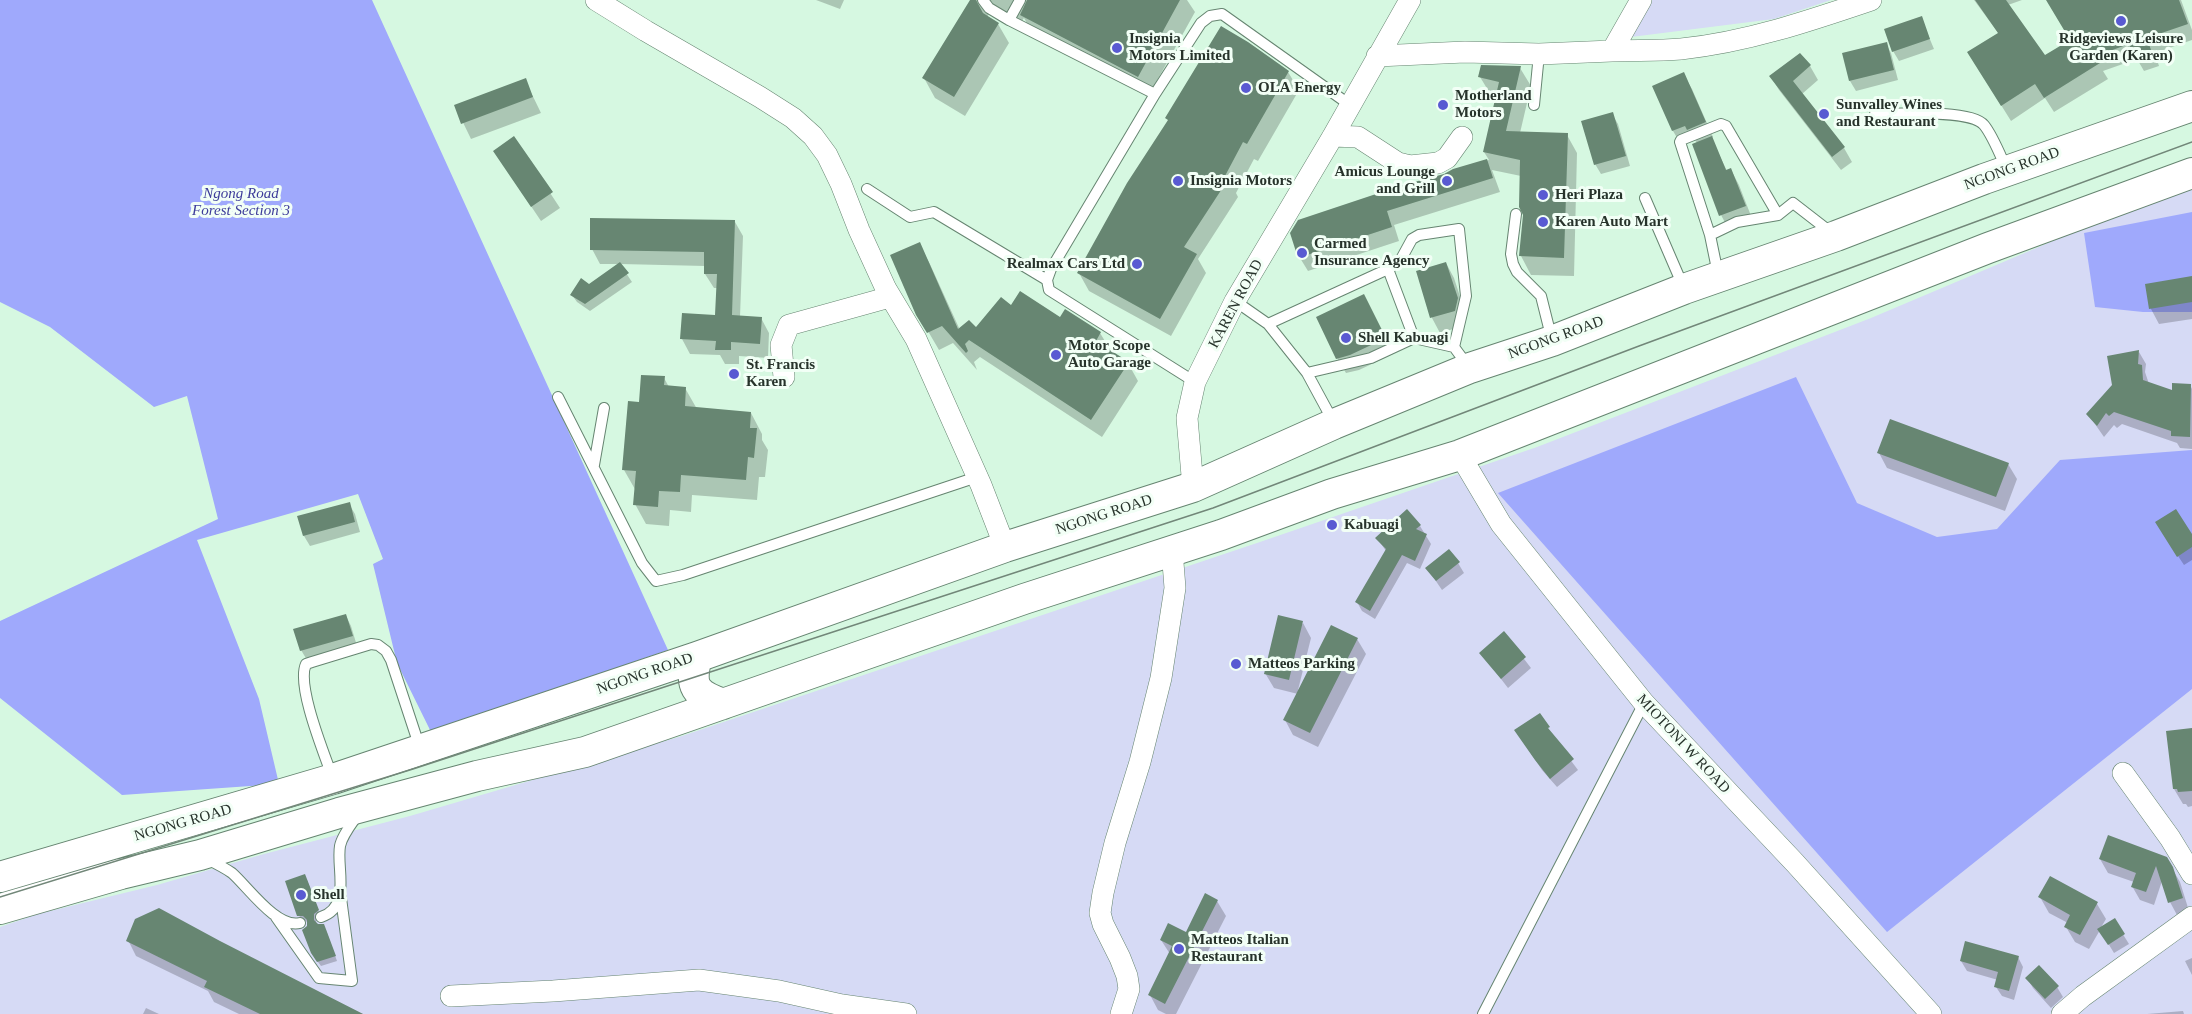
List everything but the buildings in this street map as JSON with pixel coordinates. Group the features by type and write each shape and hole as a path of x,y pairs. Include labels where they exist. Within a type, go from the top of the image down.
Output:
{"main road":[{"name":"NGONG ROAD","path":"0,877 333,779 697,657 1005,547 1193,487 1334,423 1462,357 1552,340 1684,289 2192,106"},
{"path":"0,909 477,776 585,752 1023,598 1221,534 1332,494 1460,455 1988,248 2192,173"},
{"path":"697,657 692,674 696,688 704,697 723,704"}],"street":[{"path":"596,0 760,97 793,118 813,136 827,156 841,184 890,297 916,339 1005,547"},
{"name":"KAREN ROAD","path":"1193,487 1187,418 1195,382 1235,301 1410,0"},
{"path":"1612,51 1641,0"},
{"path":"1377,56 1465,52 1539,54 1680,49 1730,42 1788,28 1871,0"},
{"path":"1333,136 1358,137 1398,163 1410,166 1438,163 1447,158 1462,137"},
{"path":"783,377 781,345 789,325 890,297"},
{"name":"MIOTONI W ROAD","path":"1460,455 1501,524 1644,704 1795,863 1930,1014"},
{"path":"1121,1014 1129,989 1127,976 1100,913 1113,853 1140,762 1161,678 1175,588 1172,550"},
{"path":"2123,773 2170,838 2192,874"},
{"path":"2062,1014 2083,996 2192,918"},
{"path":"451,996 553,992 699,980 906,1014"}],"lane":[{"path":"983,0 989,8 1009,20 1155,94"},
{"path":"1009,20 1020,0"},
{"path":"1195,382 1049,290 1047,280 1051,269 1155,94 1201,23 1210,16 1222,14 1350,105"},
{"path":"1534,105 1539,54"},
{"path":"1875,114 1959,114 1973,118 1983,123 2007,171"},
{"path":"1718,278 1710,235 1680,142 1721,124 1726,126 1778,215"},
{"path":"867,189 910,217 934,212 1047,280"},
{"path":"1645,198 1684,289"},
{"path":"1710,235 1737,222 1778,215 1793,203 1836,236"},
{"path":"1516,214 1511,254 1513,264 1517,272 1540,296 1552,340"},
{"path":"1268,324 1388,269 1404,256 1412,239 1427,232 1459,229 1466,296 1462,357 1414,338 1371,358 1307,373"},
{"path":"1388,269 1414,338"},
{"path":"1235,301 1268,324 1307,373 1334,423"},
{"path":"558,397 642,563 656,581 683,575 977,477"},
{"path":"594,465 604,408"},
{"path":"333,779 308,702 303,679 306,664 371,644 378,645 386,651 395,669 421,749"},
{"path":"1483,1014 1644,704"},
{"path":"200,855 231,872 276,917 319,978 352,981 341,898 340,844 362,807"},
{"path":"321,916 327,915 341,898"},
{"path":"276,917 296,925 300,923"}],"shaded area":[{"path":"1652,0 1831,0 1774,19 1631,37"},
{"path":"2192,188 2192,1014 0,1014 0,927 38,914 157,885 410,816 682,736 1257,543 1537,447 1871,318 2112,216"}],"green space":[{"name":"Ngong Road Forest Section 3","path":"0,0 372,0 668,650 431,732 397,663 373,564 383,559 358,494 197,540 259,699 279,784 122,795 0,698 0,621 218,519 187,396 154,407 50,327 0,302"},
{"path":"2192,212 2192,312 2143,312 2095,307 2084,233"},
{"path":"1796,377 1857,503 1937,537 1997,529 2060,460 2192,450 2192,689 1887,932 1498,493"}],"tram line":[{"path":"0,897 413,769 1213,508 1639,346 2192,142"}],"place":[{"name":"Ridgeviews Leisure Garden (Karen)","path":"2121,21"},
{"name":"Insignia Motors Limited","path":"1117,48"},
{"name":"OLA Energy","path":"1246,88"},
{"name":"Motherland Motors","path":"1443,105"},
{"name":"Sunvalley Wines and Restaurant","path":"1824,114"},
{"name":"Insignia Motors","path":"1178,181"},
{"name":"Amicus Lounge and Grill","path":"1447,181"},
{"name":"Heri Plaza","path":"1543,195"},
{"name":"Karen Auto Mart","path":"1543,222"},
{"name":"Carmed Insurance Agency","path":"1302,253"},
{"name":"Realmax Cars Ltd","path":"1137,264"},
{"name":"Shell Kabuagi","path":"1346,338"},
{"name":"Motor Scope Auto Garage","path":"1056,355"},
{"name":"St. Francis Karen","path":"734,374"},
{"name":"Kabuagi","path":"1332,525"},
{"name":"Matteos Parking","path":"1236,664"},
{"name":"Shell","path":"301,895"},
{"name":"Matteos Italian Restaurant","path":"1179,949"}]}
